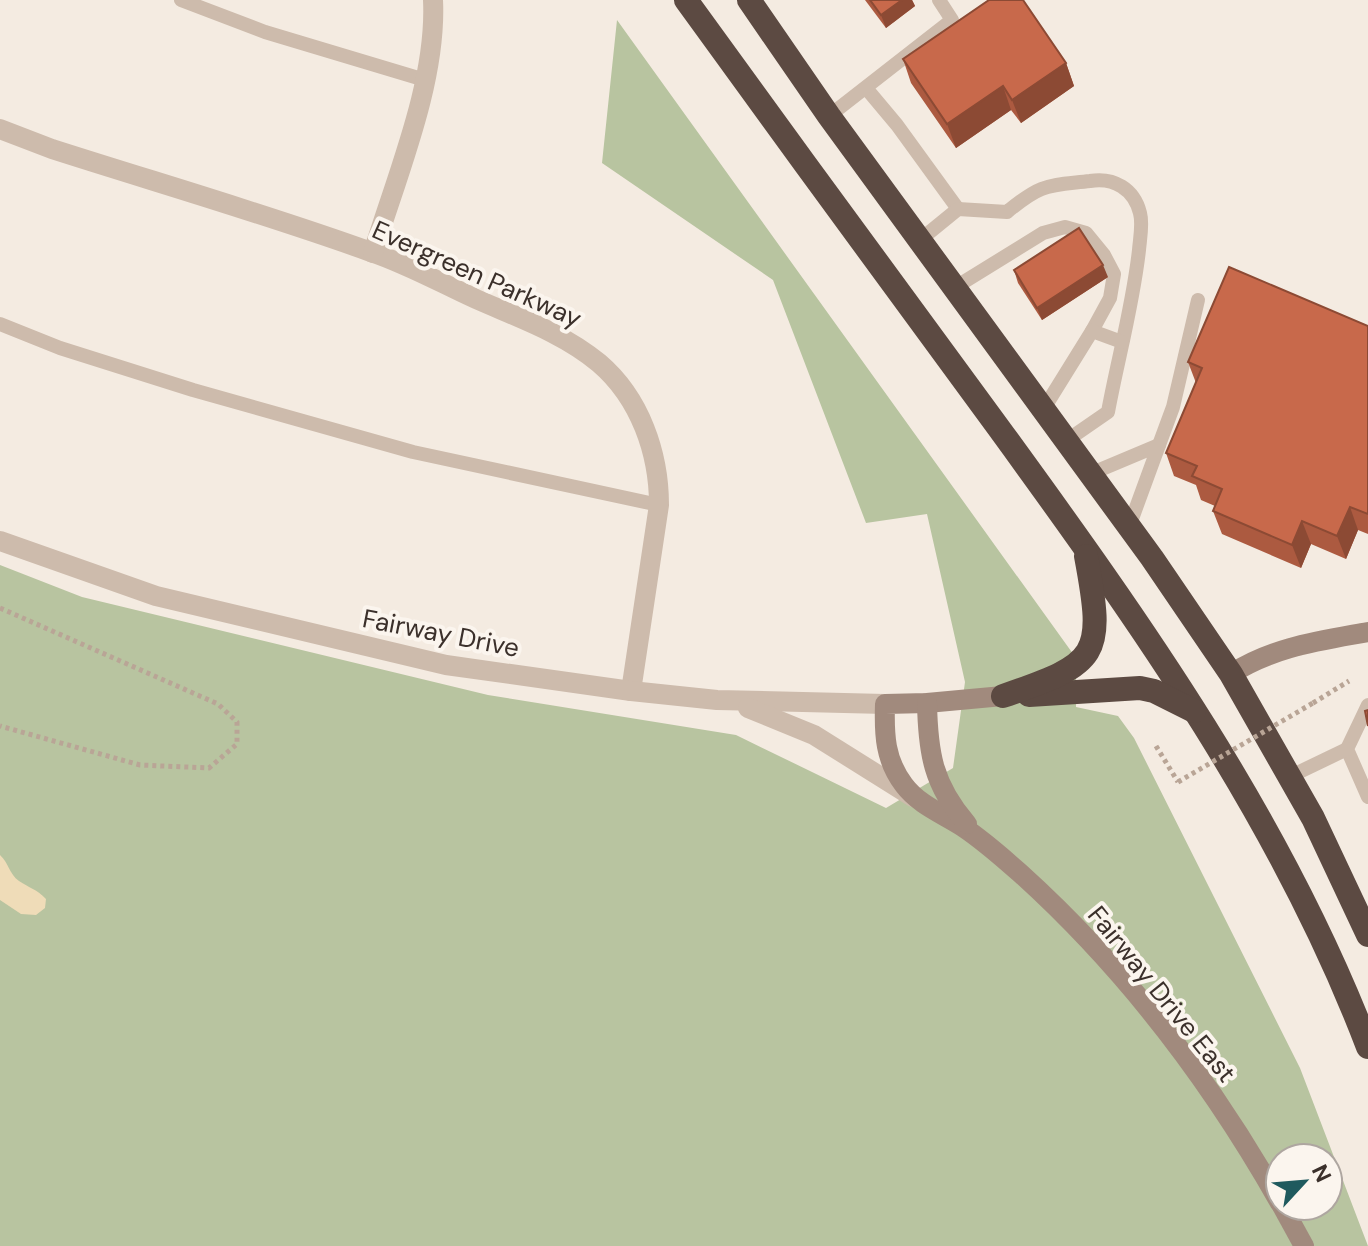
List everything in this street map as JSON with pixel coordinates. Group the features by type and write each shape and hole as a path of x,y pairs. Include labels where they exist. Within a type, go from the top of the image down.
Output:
{"highway":[{"path":"686,0 1084,546 1194,711 1255,812 1306,906 1368,1047"},
{"path":"749,0 829,116 1129,527 1231,674 1291,776 1368,935"},
{"path":"1003,696 1065,673 1084,657 1093,644 1096,618 1084,546"},
{"path":"1003,696 1140,688 1154,691 1194,711"}],"street":[{"path":"373,253 425,80 434,30 433,0"},
{"name":"Evergreen Parkway","path":"0,129 52,149 373,253 554,332 602,365 627,394 647,435 659,485 659,505 631,691"},
{"name":"Fairway Drive","path":"0,541 156,596 431,661 631,691 717,700 885,704"},
{"path":"1231,674 1255,659 1284,648 1368,632"},
{"path":"885,704 1003,696"},
{"path":"717,700 759,711 795,726 922,803"},
{"name":"Fairway Drive East","path":"927,703 929,750 938,782 962,818 980,839 1067,919 1129,987 1206,1086 1264,1177"},
{"name":"Fairway Drive East","path":"885,704 885,745 904,784 922,803 980,839"},
{"name":"Fairway Drive East","path":"1291,1222 1304,1246"}],"lane":[{"path":"181,0 265,32 425,80"},
{"path":"829,116 952,20 939,0"},
{"path":"866,88 958,209"},
{"path":"920,240 958,209 1007,212 1030,193 1047,185 1100,179 1120,184 1135,198 1141,217 1137,273 1108,412 1066,441"},
{"path":"954,288 1043,233 1065,227 1086,233 1104,255 1114,274 1110,298 1043,410"},
{"path":"1129,527 1173,407 1198,300"},
{"path":"0,324 60,348 193,390 413,452 659,505"},
{"path":"1092,331 1122,342"},
{"path":"1090,474 1159,445"},
{"path":"1368,632 1368,642"},
{"path":"1291,776 1347,749 1368,705"},
{"path":"1347,749 1368,797"}],"path":[{"path":"0,608 218,704 237,722 237,744 209,768 140,765 0,726"},
{"path":"1156,746 1178,782 1349,681"}],"green space":[{"path":"617,20 1076,658 1076,707 1118,716 1134,738 1300,1068 1328,1142 1264,1142 1264,1222 1344,1222 1344,1183 1368,1246 0,1246 0,565 82,597 488,695 736,735 886,808 953,768 965,682 927,514 866,523 773,280 602,163"}],"sand":[{"path":"0,855 16,878 46,899 45,908 36,915 21,914 0,900"}],"building":[{"path":"870,0 902,0 881,15"},
{"path":"989,0 1023,0 1066,63 1012,100 1003,86 947,124 903,59"},
{"path":"1079,228 1103,265 1037,308 1014,270"},
{"path":"1229,267 1368,326 1368,514 1350,507 1337,536 1302,521 1292,545 1213,511 1222,489 1192,476 1197,466 1166,453 1202,368 1188,362"}]}
